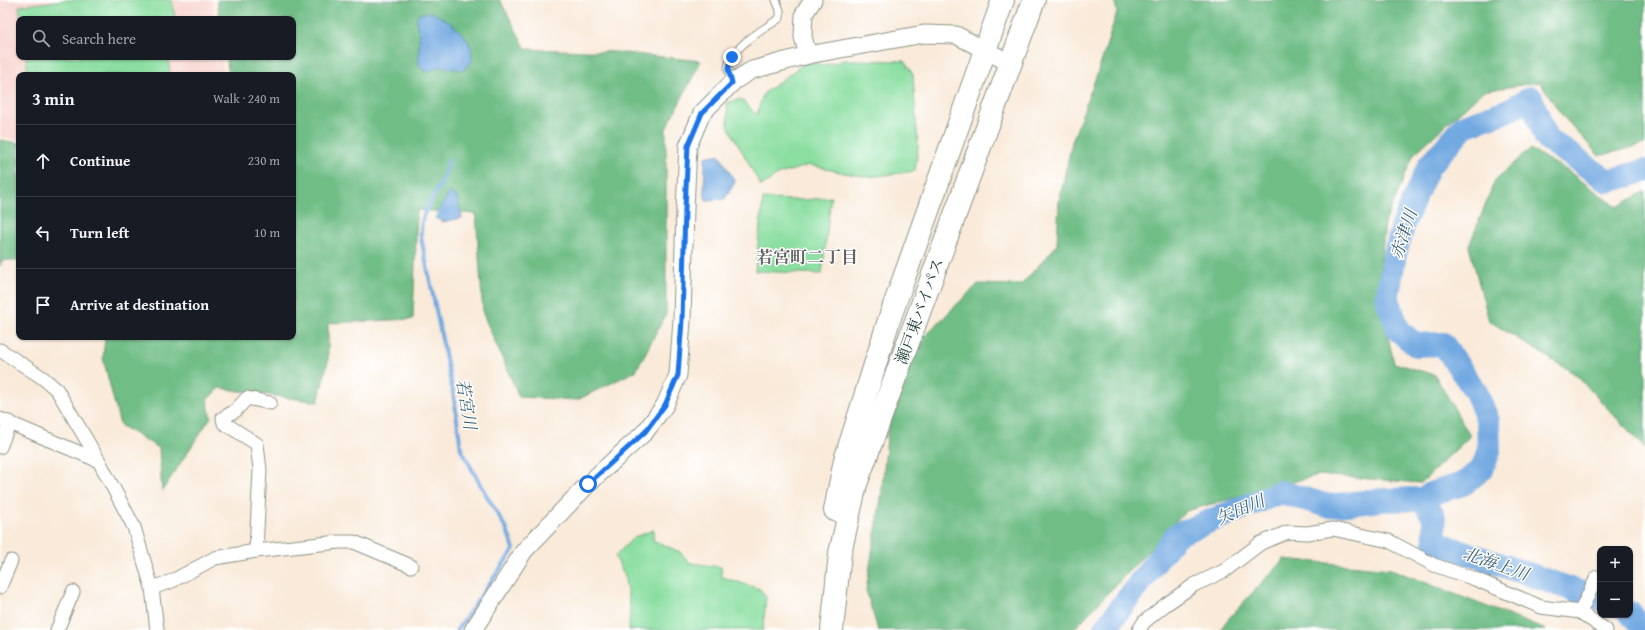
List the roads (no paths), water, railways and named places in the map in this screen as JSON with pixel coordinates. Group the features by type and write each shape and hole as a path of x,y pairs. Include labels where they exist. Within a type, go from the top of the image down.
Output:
{"highway":[{"name":"瀬戸東バイパス","path":"824,630 823,607 829,546 845,460 889,320 1003,0"},
{"name":"瀬戸東バイパス","path":"832,630 840,553 856,484 1034,0"}],"street":[{"path":"808,55 803,37 804,14 813,0"},
{"path":"473,630 524,551 588,484 645,432 665,405 678,375 682,320 688,146 702,113 732,83 752,70 808,55 924,34 956,35 1010,63"},
{"path":"0,350 44,378 57,390 99,461 134,527 152,588 157,630"},
{"path":"256,551 260,470 257,444 224,423 223,418 235,412 247,398 270,403"},
{"path":"0,447 5,420 99,461"},
{"path":"1139,630 1144,622 1165,604 1194,585 1224,571 1261,543 1288,532 1307,533 1333,529 1389,541 1434,565 1475,579 1541,607 1580,612 1606,630"},
{"path":"152,588 172,581 215,558 256,551 354,542 411,566"},
{"path":"0,587 11,560"},
{"path":"1580,612 1597,577"},
{"path":"57,630 73,592"}],"lane":[{"path":"732,83 728,69 732,57 745,42 780,18 780,10 776,0"}],"water":[{"path":"430,12 448,21 465,36 471,50 472,61 464,70 441,67 426,71 419,65 419,34 416,19 419,14"},
{"path":"719,154 735,182 725,199 706,200 704,192 705,157"},
{"path":"449,192 457,197 462,218 443,222 435,218"}],"waterway":[{"name":"赤津川","path":"1104,630 1176,535 1281,492 1328,506 1382,500 1422,499 1433,493 1463,484 1482,469 1489,451 1488,421 1476,392 1443,344 1416,345 1399,331 1387,299 1395,254 1404,223 1417,192 1429,166 1464,126 1509,110 1531,98 1546,138 1608,181 1645,171"},
{"name":"若宮川","path":"449,160 442,181 424,213 421,237 454,398 461,449 507,530 514,549 457,630"},
{"name":"北海上川","path":"1422,499 1434,517 1435,542 1597,598"},
{"name":"北海上川","path":"1633,616 1645,629"}],"district":[{"name":"若宮町二丁目","path":"807,256"}],"water label":[{"name":"矢田川","path":"1240,509"}]}
